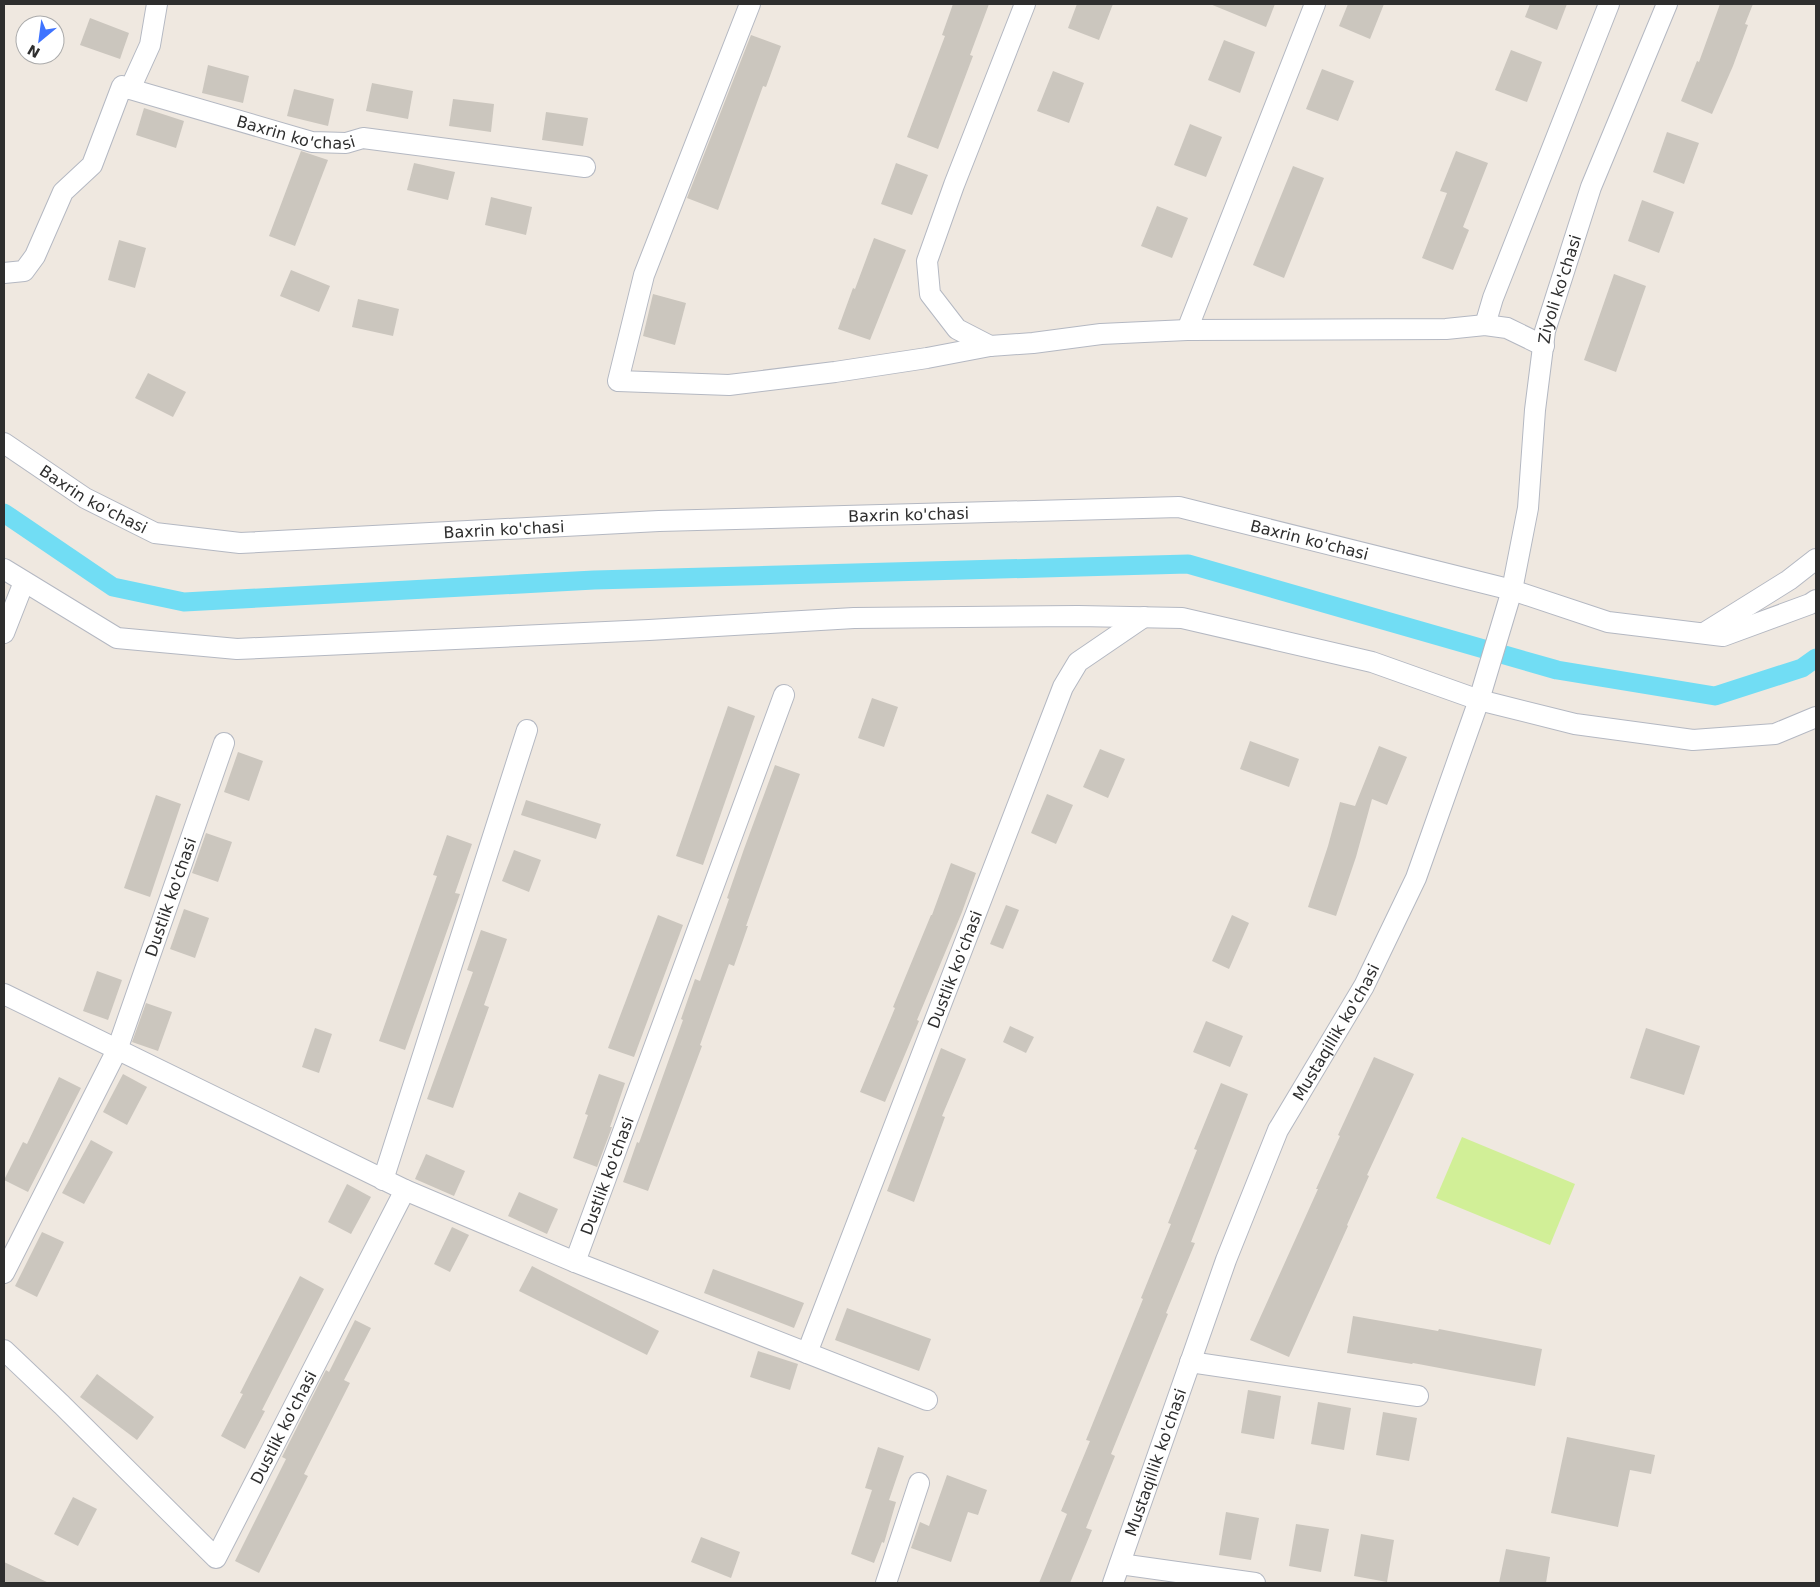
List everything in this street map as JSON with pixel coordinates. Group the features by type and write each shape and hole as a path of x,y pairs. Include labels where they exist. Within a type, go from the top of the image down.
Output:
{"street":[{"path":"4,273 24,271 35,256 63,192 92,165 122,86 130,89 150,45 156,4"},
{"path":"750,4 644,275 618,380 729,385 835,372 990,346 1033,343 1101,334 1187,330 1446,329 1484,325 1507,328 1544,346"},
{"path":"990,346 957,329 930,294 927,261 954,185 1025,4"},
{"path":"1187,330 1315,4"},
{"path":"1484,325 1609,4"},
{"name":"Ziyoli ko'chasi","path":"1479,700 1512,590 1528,508 1535,410 1546,332 1591,187 1667,4"},
{"name":"Baxrin ko'chasi","path":"130,89 312,142 346,143 363,138 585,167"},
{"name":"Baxrin ko'chasi","path":"4,443 85,498 155,533 240,543 659,521 1179,507 1512,590 1608,622 1723,636 1810,604 1816,600"},
{"path":"1704,633 1789,580 1816,559"},
{"path":"4,569 117,638 237,648 639,630 854,618 1182,618 1372,662 1479,700 1575,724 1693,740 1775,734 1816,717"},
{"path":"4,633 24,582"},
{"name":"Dustlik ko'chasi","path":"807,1353 1064,687 1078,662 1144,617"},
{"name":"Dustlik ko'chasi","path":"575,1262 784,694"},
{"name":"Mustaqillik ko'chasi","path":"1113,1583 1226,1260 1278,1130 1364,986 1416,878 1479,700"},
{"path":"383,1180 527,730"},
{"name":"Dustlik ko'chasi","path":"4,1273 117,1050 224,743"},
{"path":"4,994 405,1190 575,1262 927,1400"},
{"name":"Dustlik ko'chasi","path":"4,1350 216,1558 405,1190"},
{"path":"1190,1362 1418,1396"},
{"path":"886,1583 919,1483"},
{"path":"1120,1564 1255,1583"}],"green space":[{"path":"1462,1137 1575,1184 1550,1245 1436,1198"}],"building":[{"path":"953,4 989,4 970,55 973,56 938,149 907,137 945,36 942,35"},
{"path":"1077,4 1113,4 1099,40 1068,28"},
{"path":"1210,4 1275,4 1266,27"},
{"path":"1348,4 1384,4 1370,39 1339,26"},
{"path":"1530,4 1567,4 1557,30 1525,17"},
{"path":"1720,4 1753,4 1745,24 1748,25 1733,66 1712,114 1681,101 1697,61 1699,62"},
{"path":"90,18 129,33 120,59 80,45"},
{"path":"751,35 781,46 766,87 763,86 718,210 687,198"},
{"path":"1224,40 1255,52 1240,93 1208,80"},
{"path":"1511,50 1542,62 1527,102 1495,90"},
{"path":"208,65 249,76 243,103 202,93"},
{"path":"1322,69 1354,81 1338,121 1306,109"},
{"path":"1053,71 1084,83 1069,123 1037,111"},
{"path":"372,83 413,91 408,119 366,111"},
{"path":"294,89 334,99 328,126 287,116"},
{"path":"453,99 494,104 491,132 449,126"},
{"path":"144,108 184,121 176,148 136,135"},
{"path":"546,112 588,118 583,146 542,140"},
{"path":"1190,124 1222,137 1206,177 1174,165"},
{"path":"1667,132 1699,143 1684,184 1653,172"},
{"path":"301,151 328,160 295,246 269,236"},
{"path":"1456,151 1488,163 1463,227 1469,230 1453,270 1422,258 1447,193 1440,191"},
{"path":"414,163 455,172 448,200 407,190"},
{"path":"896,163 928,175 912,215 881,204"},
{"path":"1293,166 1324,178 1284,278 1253,265"},
{"path":"491,197 532,207 526,235 485,225"},
{"path":"1642,200 1674,212 1659,253 1628,241"},
{"path":"1157,206 1188,218 1172,258 1141,246"},
{"path":"874,238 906,250 870,340 838,329"},
{"path":"119,240 146,248 135,288 108,280"},
{"path":"291,270 330,286 319,312 280,296"},
{"path":"1614,274 1646,286 1616,372 1584,360"},
{"path":"653,294 686,303 675,345 643,336"},
{"path":"358,299 399,309 393,336 352,327"},
{"path":"148,373 186,392 173,417 135,398"},
{"path":"872,698 898,707 884,747 858,738"},
{"path":"728,706 755,716 703,865 676,856"},
{"path":"1250,741 1299,759 1289,787 1240,769"},
{"path":"1379,746 1407,757 1387,805 1372,799 1356,857 1336,916 1308,907 1340,802 1355,806"},
{"path":"1100,749 1125,759 1108,798 1083,787"},
{"path":"238,752 263,761 249,801 224,792"},
{"path":"775,765 800,774 746,926 748,926 734,966 729,964 700,1045 702,1046 648,1191 623,1182 683,1020 681,1019 695,979 700,981 729,899 727,898 744,849"},
{"path":"1047,794 1073,805 1056,844 1031,833"},
{"path":"156,795 181,804 150,897 124,888"},
{"path":"526,800 601,824 596,839 521,815"},
{"path":"206,833 232,842 218,882 192,873"},
{"path":"447,835 472,844 455,893 460,894 405,1050 379,1041 437,876 433,875"},
{"path":"514,850 541,860 529,892 502,881"},
{"path":"951,863 976,873 962,912 917,1020 919,1021 885,1102 860,1092 932,915"},
{"path":"1006,905 1019,910 1003,949 990,944"},
{"path":"184,909 209,918 195,958 170,949"},
{"path":"658,915 683,925 634,1057 608,1048"},
{"path":"1232,915 1249,923 1229,969 1212,961"},
{"path":"481,930 507,939 484,1005 489,1007 453,1108 427,1099 473,972 467,970"},
{"path":"97,971 122,980 108,1020 83,1011"},
{"path":"146,1003 172,1012 158,1051 132,1042"},
{"path":"1206,1021 1243,1036 1230,1067 1193,1052"},
{"path":"1010,1026 1034,1037 1026,1053 1003,1042"},
{"path":"315,1028 332,1034 319,1073 302,1067"},
{"path":"1646,1028 1700,1046 1684,1095 1630,1078"},
{"path":"941,1048 966,1059 942,1116 945,1117 914,1202 887,1191"},
{"path":"1374,1057 1414,1074 1367,1175 1369,1176 1348,1226 1289,1357 1250,1340 1318,1189 1316,1189 1340,1136 1338,1135"},
{"path":"123,1074 147,1087 127,1125 103,1112"},
{"path":"599,1074 625,1083 610,1127 612,1127 597,1167 573,1158 588,1115 585,1114"},
{"path":"59,1077 81,1088 28,1192 4,1180 23,1142 27,1144"},
{"path":"1221,1083 1248,1094 1191,1242 1195,1243 1166,1313 1168,1314 1111,1454 1115,1456 1086,1528 1092,1530 1070,1583 1039,1583 1067,1514 1061,1511 1090,1441 1086,1440 1143,1299 1141,1298 1171,1224 1168,1223 1197,1150 1194,1149"},
{"path":"91,1140 113,1152 84,1204 62,1193"},
{"path":"426,1154 465,1171 454,1196 415,1179"},
{"path":"347,1184 371,1197 351,1234 328,1222"},
{"path":"519,1192 558,1209 547,1234 508,1216"},
{"path":"452,1227 469,1235 450,1272 434,1264"},
{"path":"42,1232 64,1242 37,1297 15,1286"},
{"path":"532,1266 659,1331 647,1355 519,1291"},
{"path":"713,1269 804,1303 794,1328 704,1293"},
{"path":"300,1276 324,1289 262,1410 265,1411 245,1449 221,1436 243,1394 240,1393"},
{"path":"847,1308 931,1339 919,1371 835,1340"},
{"path":"1353,1316 1438,1331 1439,1329 1542,1349 1535,1386 1413,1363 1347,1353"},
{"path":"355,1320 371,1328 344,1380 350,1383 304,1474 308,1476 259,1573 235,1561 286,1459 282,1457 326,1370 329,1372"},
{"path":"758,1351 798,1364 790,1390 750,1377"},
{"path":"97,1374 154,1417 137,1440 80,1397"},
{"path":"1248,1390 1281,1396 1274,1439 1241,1433"},
{"path":"1318,1402 1351,1408 1344,1450 1311,1444"},
{"path":"1383,1412 1417,1418 1409,1461 1376,1455"},
{"path":"1567,1437 1655,1455 1651,1474 1630,1470 1618,1527 1551,1513"},
{"path":"878,1447 904,1456 889,1500 896,1502 884,1543 882,1542 874,1563 851,1554 872,1490 865,1488"},
{"path":"947,1475 987,1490 978,1515 968,1512 951,1562 911,1548 920,1522 929,1526"},
{"path":"73,1497 97,1509 78,1546 54,1534"},
{"path":"1226,1512 1259,1518 1251,1560 1219,1555"},
{"path":"1296,1524 1329,1529 1321,1572 1289,1566"},
{"path":"1361,1534 1394,1540 1387,1582 1354,1576"},
{"path":"701,1537 740,1552 731,1578 691,1562"},
{"path":"1506,1549 1550,1557 1546,1583 1499,1583"},
{"path":"4,1562 49,1583 4,1583"}],"waterway":[{"path":"4,513 113,587 184,602 594,580 1188,564 1557,670 1715,696 1802,668 1816,658"}]}
